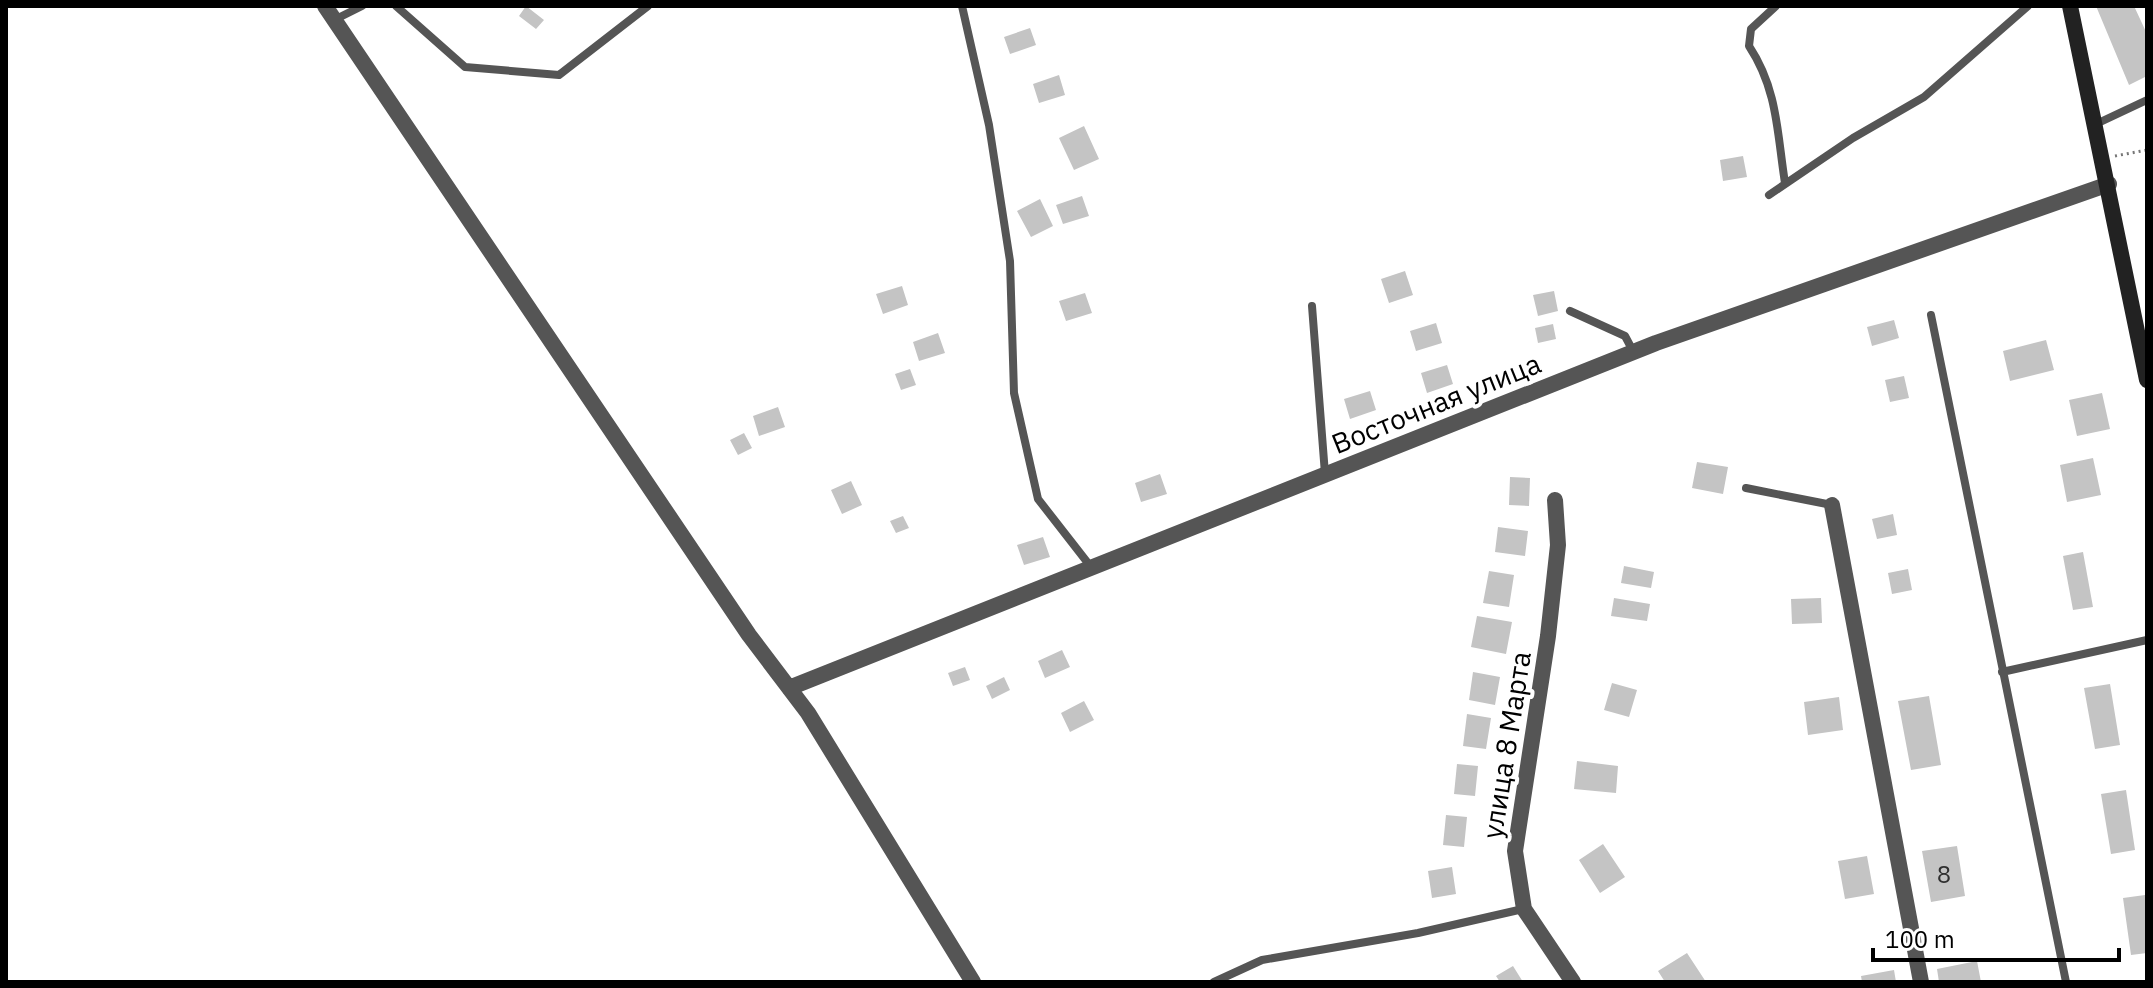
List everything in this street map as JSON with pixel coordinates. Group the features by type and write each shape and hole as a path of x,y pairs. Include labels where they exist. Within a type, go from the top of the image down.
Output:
{"street":[{"path":"2070,6 2147,380"},
{"path":"329,13 749,635 789,688 973,982"},
{"name":"Восточная улица","path":"789,688 1634,352 2109,184"},
{"name":"улица 8 Марта","path":"1555,500 1558,545 1548,636 1515,851 1524,909 1573,982"},
{"path":"1832,505 1921,982"}],"lane":[{"path":"329,13 362,6"},
{"path":"396,6 465,67 559,75 648,6"},
{"path":"962,6 989,125 1010,261 1014,393 1038,499 1091,568"},
{"path":"1776,6 1751,29 1749,46 1765,71 1775,102 1785,183"},
{"path":"1769,195 1853,138 1924,97 2028,6"},
{"path":"2096,124 2147,100"},
{"path":"1312,306 1325,475"},
{"path":"1570,311 1625,336 1634,352"},
{"path":"1931,315 2066,982"},
{"path":"1746,488 1832,505"},
{"path":"2002,672 2147,640"},
{"path":"1214,982 1262,960 1418,933 1524,909"}],"path":[{"path":"2103,158 2147,150"}],"building":[{"path":"526,6 544,20 536,29 519,16"},
{"path":"2096,6 2134,6 2147,34 2147,76 2129,85"},
{"path":"1030,28 1036,45 1010,54 1004,37"},
{"path":"1059,75 1065,95 1039,103 1033,84"},
{"path":"1084,126 1099,159 1074,170 1059,138"},
{"path":"1743,156 1747,177 1723,181 1720,160"},
{"path":"1082,196 1089,216 1063,224 1056,205"},
{"path":"1040,199 1053,226 1031,237 1017,211"},
{"path":"1405,271 1413,295 1389,303 1381,279"},
{"path":"902,286 908,305 883,314 876,294"},
{"path":"1554,291 1558,311 1538,316 1533,295"},
{"path":"1085,293 1092,313 1066,321 1059,301"},
{"path":"1894,320 1899,338 1872,346 1867,327"},
{"path":"1436,323 1442,343 1416,351 1410,331"},
{"path":"1553,324 1556,339 1538,343 1535,328"},
{"path":"938,333 945,353 919,361 913,342"},
{"path":"2046,340 2054,370 2010,381 2003,351"},
{"path":"1447,365 1453,384 1427,393 1421,373"},
{"path":"910,369 916,385 901,390 895,374"},
{"path":"1904,376 1909,398 1890,402 1885,380"},
{"path":"1370,391 1376,410 1350,419 1344,399"},
{"path":"2102,393 2110,429 2077,436 2069,400"},
{"path":"778,407 785,427 759,436 753,416"},
{"path":"744,433 752,448 738,455 730,440"},
{"path":"2093,458 2101,495 2067,502 2060,465"},
{"path":"1697,462 1728,467 1723,494 1692,488"},
{"path":"1160,474 1167,494 1141,502 1135,483"},
{"path":"1510,477 1530,478 1529,506 1509,505"},
{"path":"851,481 862,505 842,514 831,490"},
{"path":"1893,514 1897,535 1877,539 1872,519"},
{"path":"903,516 909,528 896,533 890,521"},
{"path":"1498,527 1528,531 1525,556 1495,552"},
{"path":"1043,537 1050,557 1024,565 1017,545"},
{"path":"2083,552 2093,607 2073,610 2063,556"},
{"path":"1624,566 1654,572 1651,588 1621,583"},
{"path":"1908,569 1912,590 1892,594 1888,573"},
{"path":"1489,571 1514,575 1509,607 1483,603"},
{"path":"1614,598 1650,604 1647,621 1611,616"},
{"path":"1821,598 1822,623 1792,624 1791,599"},
{"path":"1477,616 1512,622 1506,654 1471,647"},
{"path":"1062,650 1070,667 1045,678 1038,661"},
{"path":"965,667 970,680 953,686 948,673"},
{"path":"1473,672 1500,677 1495,705 1469,700"},
{"path":"1004,677 1010,690 992,699 986,686"},
{"path":"1612,683 1637,690 1629,717 1604,710"},
{"path":"2110,684 2120,745 2095,749 2084,688"},
{"path":"1929,696 1941,765 1911,770 1898,701"},
{"path":"1839,697 1843,730 1808,735 1804,702"},
{"path":"1084,701 1094,720 1070,732 1061,713"},
{"path":"1467,714 1491,718 1486,749 1463,746"},
{"path":"1577,761 1618,766 1616,793 1574,789"},
{"path":"1457,764 1478,766 1475,796 1454,794"},
{"path":"2126,790 2135,850 2111,854 2101,794"},
{"path":"1446,815 1467,817 1464,847 1443,845"},
{"path":"1603,844 1625,877 1600,893 1579,860"},
{"path":"1957,846 1965,896 1931,902 1922,851"},
{"path":"1867,856 1874,894 1845,899 1838,861"},
{"path":"1452,867 1456,894 1432,898 1428,871"},
{"path":"2145,895 2147,953 2131,955 2123,898"},
{"path":"1687,953 1706,982 1665,982 1658,971"},
{"path":"1977,961 1981,982 1939,982 1937,969"},
{"path":"1513,966 1523,982 1500,982 1496,976"},
{"path":"1894,970 1896,982 1862,982 1861,976"}]}
